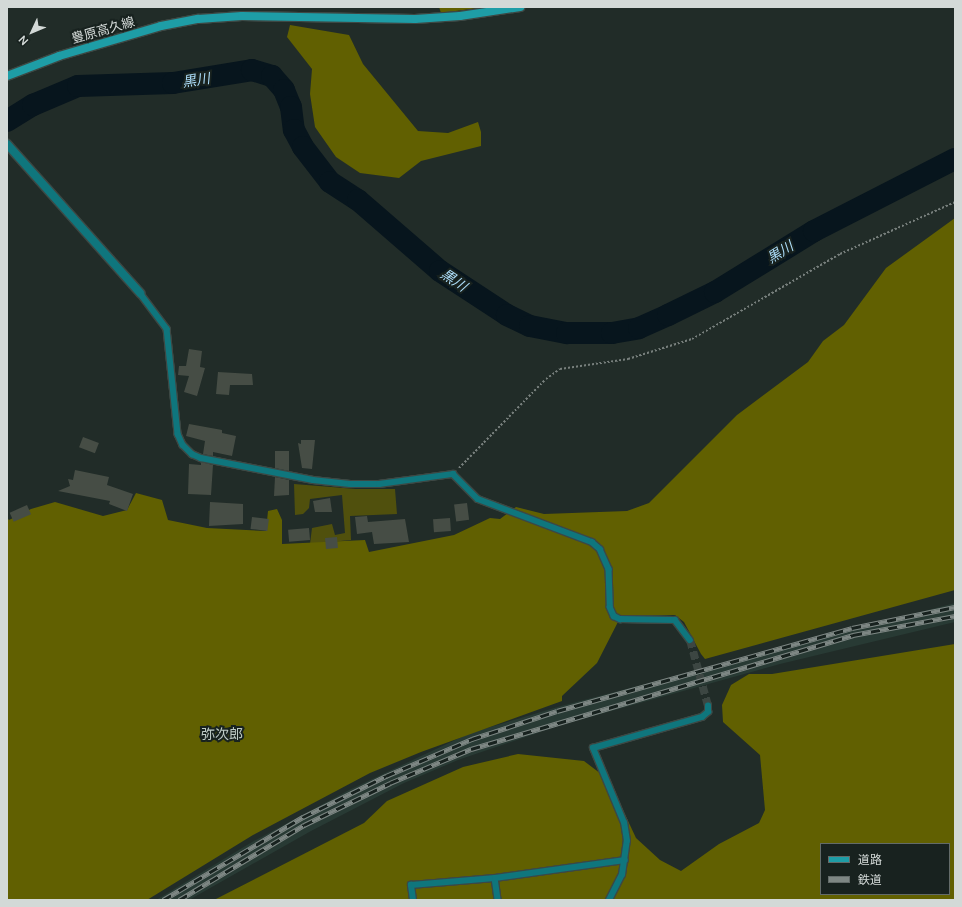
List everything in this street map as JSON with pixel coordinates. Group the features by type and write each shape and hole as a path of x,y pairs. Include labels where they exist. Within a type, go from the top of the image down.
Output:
{"main road":[{"name":"豊原高久線","path":"7,76 59,56 161,26 198,19 242,16 415,19 460,16 520,7"}],"street":[{"path":"7,144 140,293"}],"lane":[{"path":"140,293 167,329 178,434 183,445 192,454 201,458 313,480 350,484 379,484 453,474 478,499 592,542 600,549 609,569 610,607 614,616 620,619 675,620 690,640"},
{"path":"609,900 622,875 627,841 624,823 593,748 702,717 708,712 708,706"},
{"path":"413,900 411,885 495,878 625,860"},
{"path":"495,878 498,900"}],"path":[{"path":"453,474 546,379 560,369 628,359 692,339 840,254 955,202"}],"shaded area":[{"path":"439,7 485,7 441,13"},
{"path":"290,25 349,35 363,64 418,131 448,133 478,122 481,132 481,146 421,161 399,178 360,173 336,157 315,127 310,94 312,69 287,37"},
{"path":"955,218 955,590 705,659 684,622 675,615 621,616 597,663 562,696 562,701 421,752 370,773 253,835 147,900 7,900 7,518 9,520 31,509 55,502 103,516 127,510 136,493 162,500 168,520 207,528 266,531 268,511 277,509 282,520 282,544 365,540 369,552 454,535 490,518 500,519 516,507 544,514 627,511 649,503 737,415 808,362 823,341 844,325 886,268"},
{"path":"294,484 356,489 395,489 397,514 350,516 351,540 310,544 312,528 332,524 335,535 345,533 342,495 310,499 309,508 303,514 295,515"},
{"path":"955,603 955,622 780,664 561,725 458,760 404,783 311,831 189,900 156,900 252,842 349,790 470,733 561,706"},
{"path":"955,644 955,900 214,900 364,823 387,801 463,767 518,754 584,761 609,780 636,838 660,860 681,871 719,844 759,823 765,810 760,755 723,722 722,705 731,685 749,674 772,674"}],"building":[{"path":"189,349 202,351 200,367 205,368 197,396 184,392 189,376 178,375 179,366 186,366"},
{"path":"218,372 252,374 253,385 230,385 229,395 216,394"},
{"path":"189,424 222,430 222,433 236,436 232,456 213,452 213,456 203,454 205,441 186,436"},
{"path":"83,437 99,443 95,453 79,447"},
{"path":"301,440 315,440 312,469 302,468 298,443 301,444"},
{"path":"275,451 289,451 289,471 275,468"},
{"path":"201,462 213,465 211,495 188,494 189,464 201,465"},
{"path":"75,470 109,477 107,485 133,494 127,511 109,504 110,501 58,491 70,486 68,479 73,480"},
{"path":"275,477 289,480 289,495 274,496"},
{"path":"330,498 332,512 315,512 313,501"},
{"path":"210,502 243,504 243,524 209,526"},
{"path":"467,503 469,520 456,521 454,505"},
{"path":"27,505 31,514 14,522 10,513"},
{"path":"367,516 368,522 405,519 409,542 374,544 372,532 357,534 355,517"},
{"path":"252,517 269,519 267,531 251,529"},
{"path":"450,518 451,531 434,532 433,519"},
{"path":"309,528 310,540 289,542 288,530"},
{"path":"337,537 338,548 326,549 325,538"}],"waterway":[{"name":"黒川","path":"7,121 33,105 78,86 173,83 252,70 272,76 284,90 291,107 294,130 303,147 330,182 358,200 440,271 507,315 530,326 567,333 612,333 639,328 668,315 715,292 814,231 955,159"}],"tunnel":[{"path":"690,640 708,706"}],"railway":[{"path":"163,900 303,817 386,776 472,739 557,711 852,628 955,607"},
{"path":"179,900 304,825 390,783 471,749 853,635 955,616"}],"district":[{"name":"弥次郎","path":"222,734"}]}
